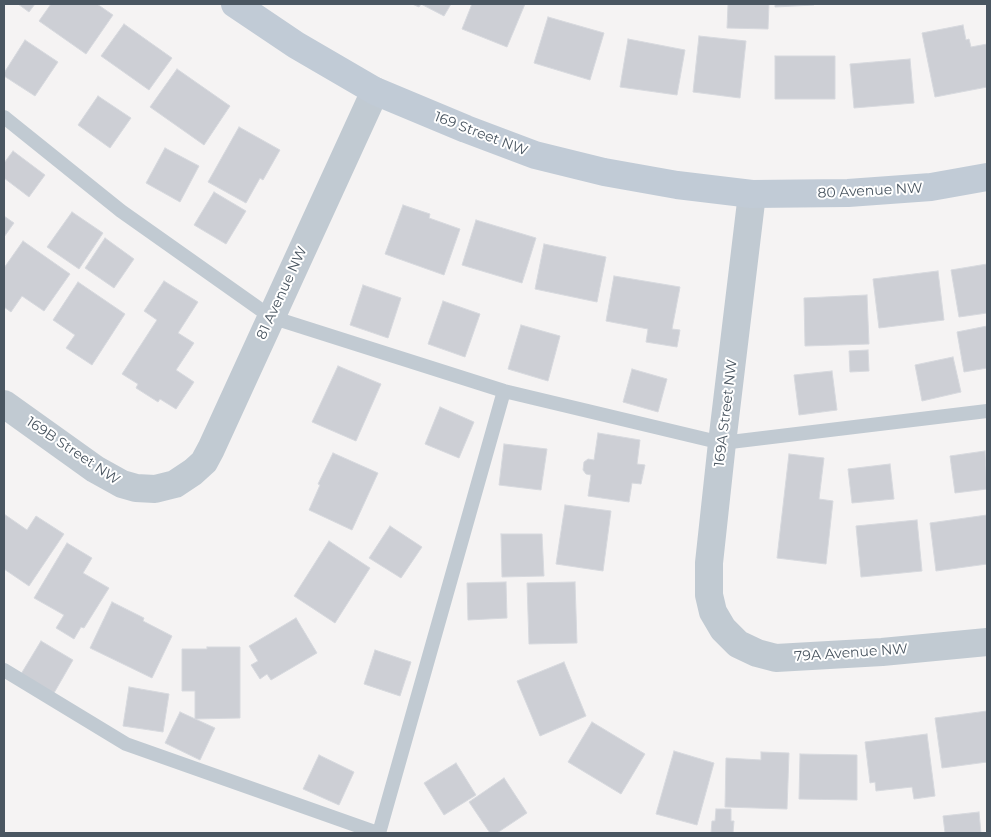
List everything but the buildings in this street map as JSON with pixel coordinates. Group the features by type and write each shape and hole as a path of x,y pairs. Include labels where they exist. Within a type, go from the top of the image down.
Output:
{"street":[{"name":"169 Street NW","path":"236,4 296,45 375,91 535,155 604,172 676,186 752,194"},
{"name":"81 Avenue NW","path":"175,484 204,462 375,91"},
{"name":"80 Avenue NW","path":"752,194 848,193 931,188 987,177"},
{"name":"169A Street NW","path":"723,629 713,612 708,580 722,443 752,194"},
{"name":"169B Street NW","path":"4,404 95,469 122,484 136,488 155,489 175,484"},
{"name":"79A Avenue NW","path":"723,629 738,644 758,653 776,658 882,652 987,642"}],"lane":[{"path":"4,117 121,210 271,317 504,391 722,443 987,411"},
{"path":"4,670 126,744 378,833 504,391"}]}
